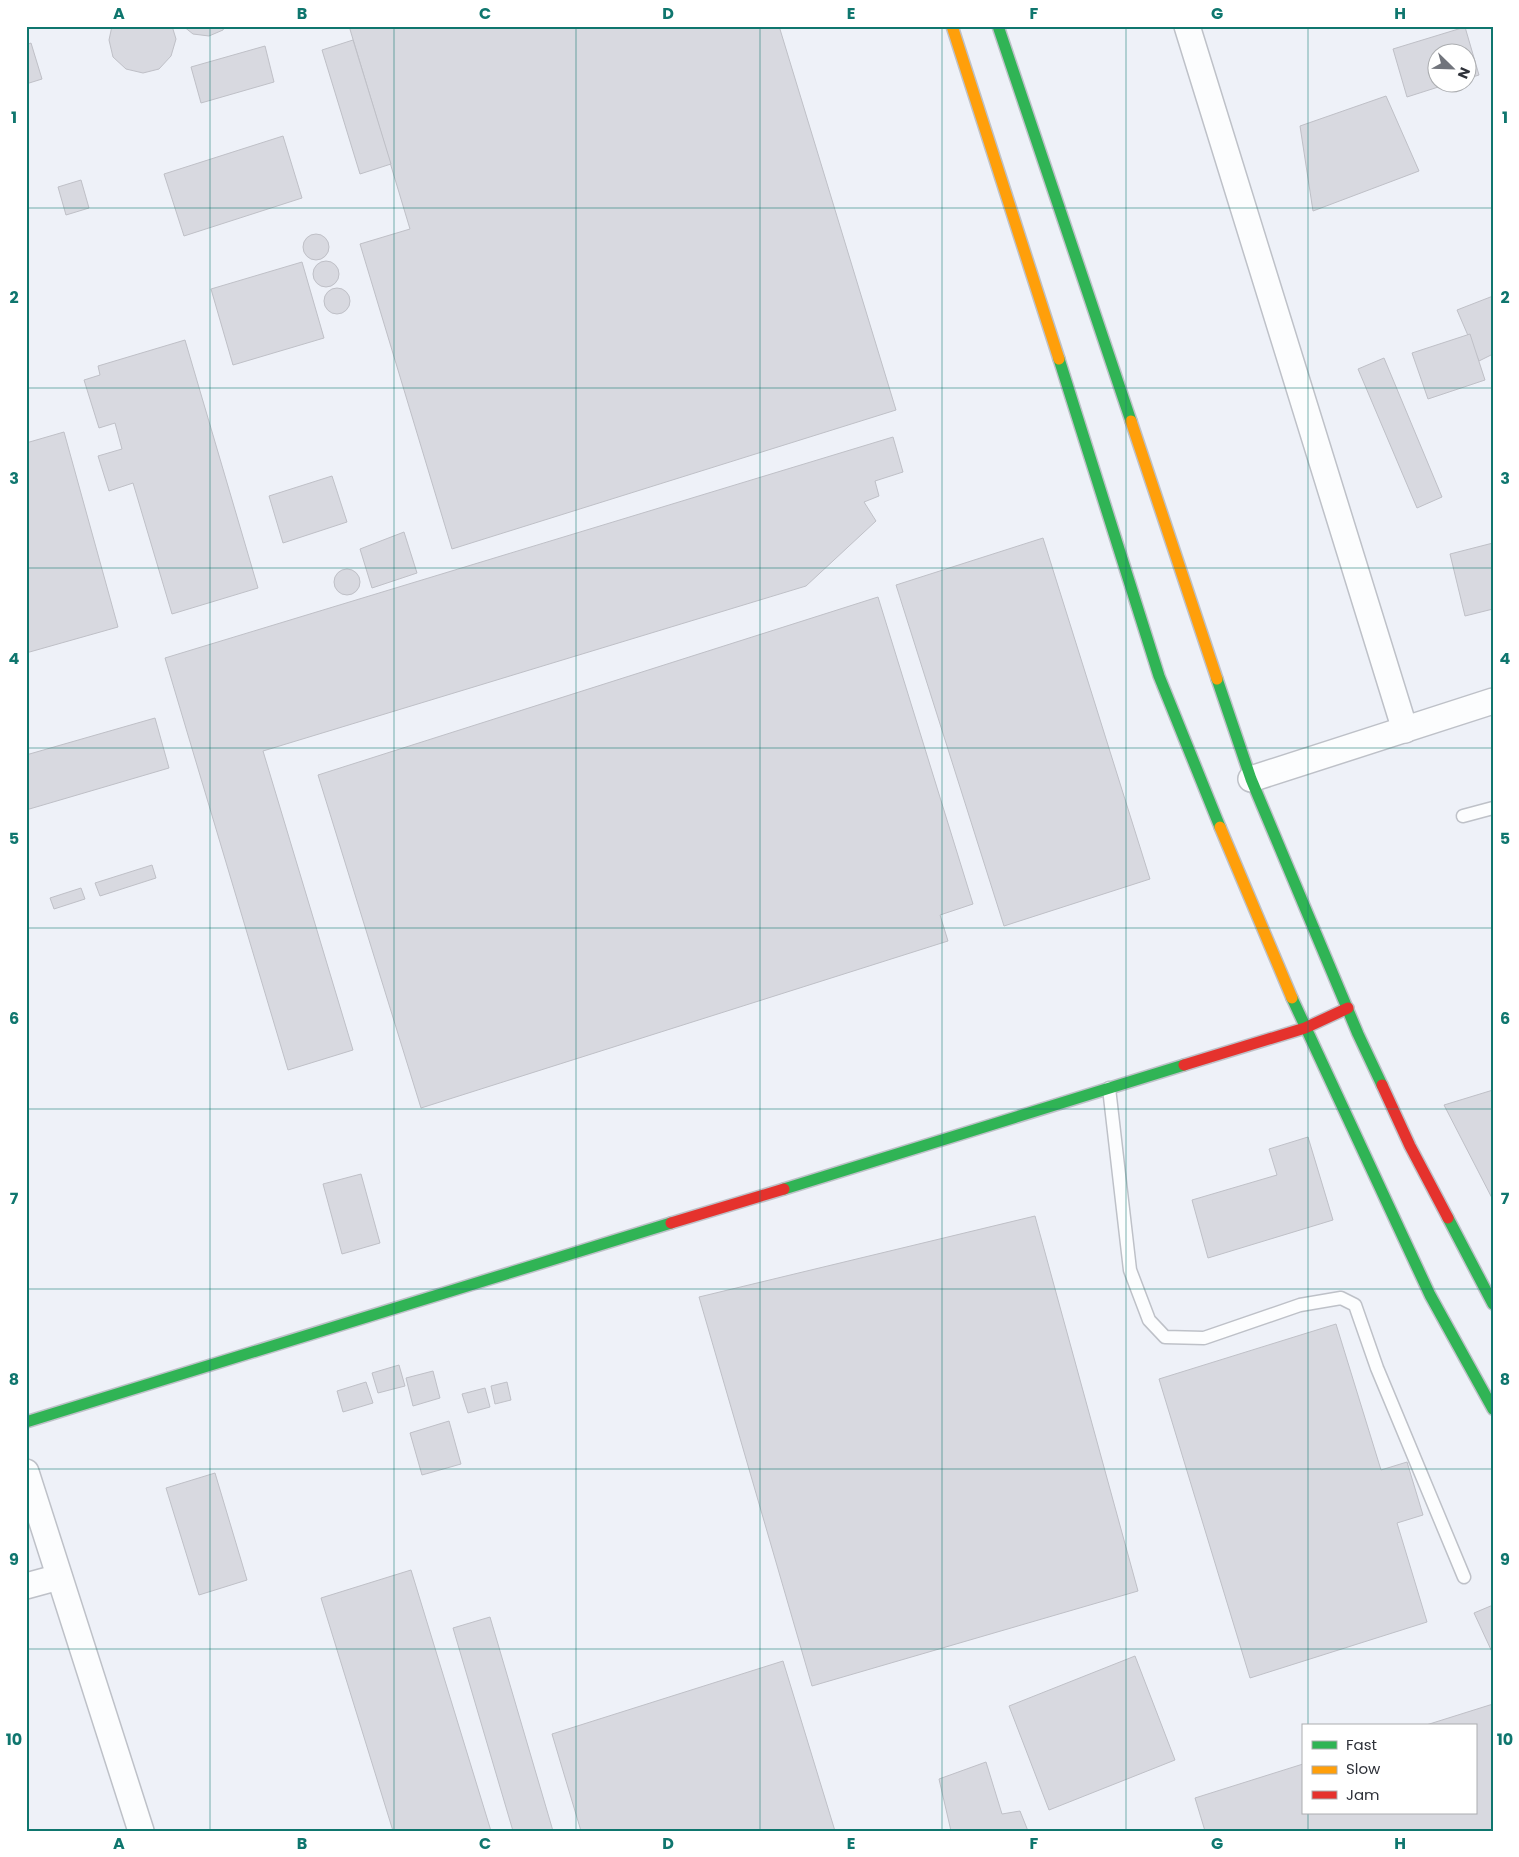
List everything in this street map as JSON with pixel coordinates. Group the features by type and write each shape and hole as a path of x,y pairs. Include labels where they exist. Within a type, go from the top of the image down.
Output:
{"main road":[{"path":"952,26 1011,206 1159,676 1234,862 1305,1028 1430,1295 1493,1409"},
{"path":"998,26 1251,779 1348,1008 1410,1146 1493,1304"},
{"path":"26,1422 1305,1028 1348,1008"}],"street":[{"path":"1188,26 1405,730"},
{"path":"1251,779 1493,701"},
{"path":"26,1472 141,1831"},
{"path":"26,1586 59,1576"}],"lane":[{"path":"1464,816 1493,808"},
{"path":"1109,1088 1130,1270 1149,1320 1165,1337 1204,1338 1300,1305 1341,1298 1355,1305 1377,1368 1464,1577"}],"building":[{"path":"112,26 172,26 176,39 171,56 159,69 143,73 126,69 113,57 109,40"},
{"path":"183,26 225,26 223,30 209,36 193,34"},
{"path":"349,26 779,26 896,410 452,549 360,244 410,229"},
{"path":"1465,27 1469,42 1426,42 1426,91 1407,97 1393,49"},
{"path":"353,40 391,164 360,174 322,50"},
{"path":"31,43 42,79 26,84 26,45"},
{"path":"265,46 274,82 201,103 191,67"},
{"path":"1476,65 1479,75 1476,76"},
{"path":"1386,96 1419,171 1313,211 1300,126"},
{"path":"283,136 302,198 184,236 164,174"},
{"path":"81,180 89,208 66,215 58,187"},
{"path":"316,234 325,238 329,247 325,256 316,260 307,256 303,247 307,238"},
{"path":"326,261 335,265 339,274 335,283 326,287 317,283 313,274 317,265"},
{"path":"302,262 324,338 233,365 211,289"},
{"path":"337,288 346,292 350,301 346,310 337,314 328,310 324,301 328,292"},
{"path":"1493,296 1493,354 1479,361 1457,310"},
{"path":"1470,334 1485,380 1428,399 1412,353"},
{"path":"185,340 258,588 172,614 133,483 109,491 98,456 122,449 115,423 99,428 84,380 100,375 98,366"},
{"path":"1384,358 1442,497 1417,508 1358,369"},
{"path":"64,432 118,627 26,653 26,443"},
{"path":"893,437 903,472 875,481 879,496 864,502 876,521 806,586 263,751 353,1050 288,1070 165,658"},
{"path":"332,476 347,522 283,543 269,496"},
{"path":"404,532 417,573 372,588 360,549"},
{"path":"1043,538 1150,879 1004,926 896,585"},
{"path":"1493,543 1493,609 1465,616 1450,554"},
{"path":"347,569 356,573 360,582 356,591 347,595 338,591 334,582 338,573"},
{"path":"878,597 973,904 940,915 948,941 421,1108 318,775"},
{"path":"155,718 169,768 26,810 26,755"},
{"path":"152,865 156,878 100,896 95,883"},
{"path":"81,888 85,899 54,909 50,898"},
{"path":"1493,1090 1493,1200 1444,1105"},
{"path":"1308,1137 1333,1220 1208,1258 1192,1200 1277,1175 1269,1149"},
{"path":"361,1174 380,1243 342,1254 323,1184"},
{"path":"1035,1216 1138,1591 812,1686 699,1297"},
{"path":"1336,1324 1381,1470 1407,1462 1423,1515 1397,1523 1427,1622 1250,1678 1159,1379"},
{"path":"399,1365 405,1386 378,1393 372,1373"},
{"path":"433,1371 440,1398 413,1406 406,1378"},
{"path":"366,1382 373,1403 343,1412 337,1391"},
{"path":"507,1382 511,1400 495,1404 491,1386"},
{"path":"485,1388 490,1407 468,1413 462,1394"},
{"path":"449,1421 461,1464 422,1475 410,1433"},
{"path":"215,1473 247,1580 199,1595 166,1488"},
{"path":"411,1570 491,1831 393,1831 321,1598"},
{"path":"1493,1605 1493,1654 1474,1613"},
{"path":"490,1617 553,1831 513,1831 453,1628"},
{"path":"1135,1656 1175,1760 1049,1810 1009,1706"},
{"path":"783,1661 835,1831 581,1831 552,1734"},
{"path":"1493,1704 1493,1831 1205,1831 1195,1798 1302,1764 1302,1814 1476,1814 1476,1724 1429,1724"},
{"path":"986,1762 1002,1814 1020,1811 1028,1831 951,1831 939,1779"}],"traffic: fast":[{"path":"998,26 1131,421"},
{"path":"1059,359 1159,676 1220,827"},
{"path":"1217,679 1251,779 1358,1034 1382,1085"},
{"path":"1292,998 1430,1295 1493,1409"},
{"path":"784,1189 1184,1065"},
{"path":"1448,1218 1493,1304"},
{"path":"26,1422 671,1223"}],"traffic: slow":[{"path":"952,26 1059,359"},
{"path":"1131,421 1217,679"},
{"path":"1220,827 1292,998"}],"traffic: jam":[{"path":"1184,1065 1305,1028 1348,1008"},
{"path":"1382,1085 1410,1146 1448,1218"},
{"path":"671,1223 784,1189"}]}
